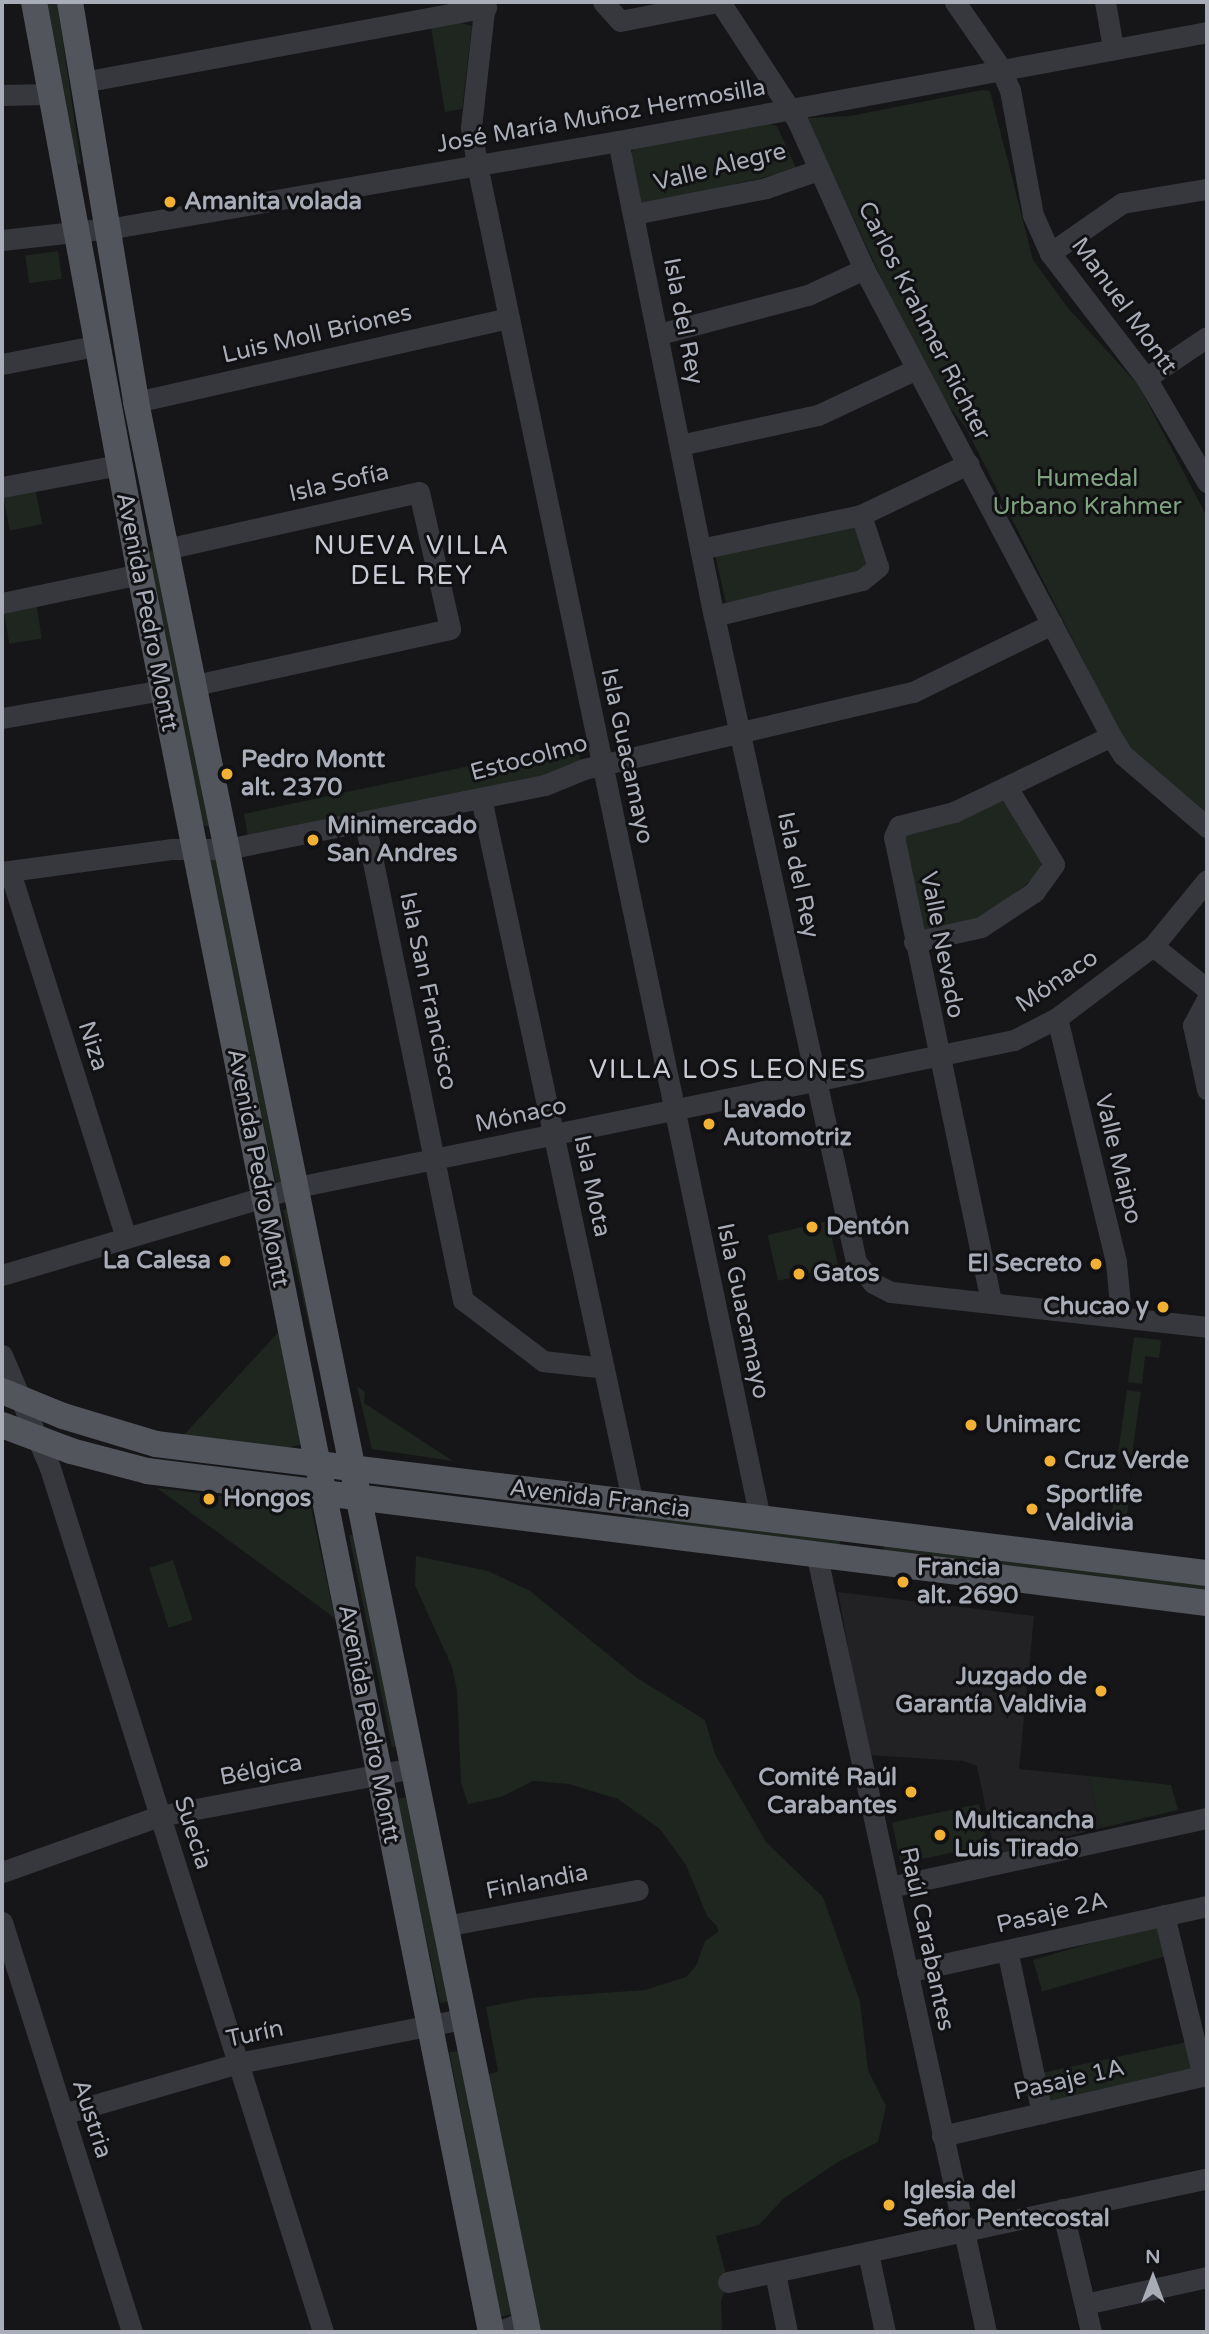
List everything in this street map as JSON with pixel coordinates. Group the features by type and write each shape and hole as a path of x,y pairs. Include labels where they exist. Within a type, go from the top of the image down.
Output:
{"main road":[{"name":"Avenida Pedro Montt","path":"34,2 118,465 491,2332"},
{"name":"Avenida Pedro Montt","path":"70,2 136,402 526,2327"},
{"name":"Avenida Francia","path":"10,1395 156,1444 1207,1573"},
{"name":"Avenida Francia","path":"2,1425 34,1438 147,1471 855,1562 1207,1603"},
{"path":"611,1531 622,1502"},
{"path":"855,1562 856,1531"}],"street":[{"path":"603,2 620,21 718,2"},
{"name":"Carlos Krahmer Richter","path":"718,2 790,110 864,269 1111,736 1123,755 1207,827"},
{"name":"Manuel Montt","path":"955,2 1000,67 1010,90 1033,215 1050,253 1146,379 1207,482"},
{"path":"1105,2 1113,48"},
{"path":"83,82 486,5"},
{"name":"Isla Guacamayo","path":"486,5 471,127 477,164 760,1519"},
{"name":"José María Muñoz Hermosilla","path":"2,240 106,229 618,141 790,110 1000,67 1207,32"},
{"path":"2,95 49,94"},
{"name":"Isla del Rey","path":"618,141 714,616 853,1254 865,1276 891,1292 1121,1315 1207,1327"},
{"name":"Valle Alegre","path":"634,214 766,188 818,170"},
{"path":"1050,253 1122,203 1207,189"},
{"path":"659,334 808,295 864,269"},
{"name":"Luis Moll Briones","path":"136,402 509,318"},
{"path":"1146,379 1207,337"},
{"path":"2,364 95,346"},
{"path":"680,445 818,415 916,369"},
{"path":"700,549 861,515 968,464"},
{"path":"2,487 118,465"},
{"name":"Isla Sofía","path":"166,549 419,492 450,629 195,685"},
{"path":"714,616 862,580 878,567 861,515"},
{"path":"2,603 140,574"},
{"name":"Estocolmo","path":"6,872 194,848 227,849 545,785 602,766 913,692 1052,624"},
{"path":"2,718 163,691"},
{"name":"Valle Nevado","path":"991,1301 937,1056 894,837 899,826 954,812 1008,789 1111,736"},
{"path":"914,943 981,927 1034,892 1054,864 1008,789"},
{"name":"Isla Mota","path":"481,798 604,1368 622,1502"},
{"name":"Isla San Francisco","path":"365,823 463,1300 543,1361 604,1368"},
{"name":"Niza","path":"6,872 126,1237"},
{"name":"Mónaco","path":"2,1275 297,1187 1013,1040 1057,1018 1153,946 1207,880"},
{"path":"1153,946 1207,989"},
{"path":"1207,999 1193,1025 1207,1089"},
{"name":"Valle Maipo","path":"1057,1018 1116,1262 1121,1315"},
{"name":"Suecia","path":"2,1354 10,1395 50,1468 323,2332"},
{"name":"Raúl Carabantes","path":"817,1556 986,2332"},
{"name":"Bélgica","path":"2,1872 159,1816 413,1768"},
{"path":"890,1887 1207,1818"},
{"name":"Finlandia","path":"445,1926 638,1890"},
{"name":"Pasaje 2A","path":"907,1972 1207,1906"},
{"path":"1164,1915 1205,2075"},
{"name":"Austria","path":"2,1922 132,2332"},
{"path":"1007,1951 1042,2113"},
{"name":"Turín","path":"63,2114 238,2063 463,2019"},
{"name":"Pasaje 1A","path":"942,2136 1205,2075"},
{"path":"728,2282 1207,2178"},
{"path":"1062,2209 1091,2332"},
{"path":"868,2253 885,2332"},
{"path":"775,2273 787,2332"},
{"path":"1085,2304 1207,2277"},
{"path":"497,2332 526,2327"}],"shaded area":[{"path":"838,1592 1034,1616 1019,1769 1089,1776 1101,1828 995,1854 977,1766 963,1761 868,1755"}],"green space":[{"path":"45,2 57,2 81,164 76,164"},
{"path":"458,22 472,26 462,109 445,112 431,27"},
{"name":"Humedal Urbano Krahmer","path":"982,90 990,91 1033,260 1068,308 1139,386 1207,517 1207,815 1127,747 966,428 929,381 807,118 850,116"},
{"path":"765,123 777,126 797,170 641,205 629,156 634,148"},
{"path":"58,251 62,279 29,283 25,256"},
{"path":"35,487 42,524 10,531 3,493"},
{"path":"852,523 870,561 858,577 726,604 715,554"},
{"path":"158,549 210,827 202,825 142,553"},
{"path":"36,602 42,639 9,644 3,607"},
{"path":"577,743 583,774 248,836 244,814"},
{"path":"998,800 1011,803 1041,861 1040,873 983,919 926,932 917,928 900,845 910,831"},
{"path":"216,854 289,1180 276,1183 207,860"},
{"path":"293,1208 333,1431 283,1210"},
{"path":"828,1221 839,1267 778,1281 768,1235"},
{"path":"284,1326 304,1444 285,1448 182,1437"},
{"path":"1134,1337 1161,1340 1159,1358 1145,1356 1142,1384 1128,1382"},
{"path":"357,1386 365,1392 364,1403 453,1461 372,1449"},
{"path":"1127,1390 1141,1392 1132,1456 1118,1454"},
{"path":"1116,1485 1131,1487 1125,1529 1110,1527"},
{"path":"157,1488 311,1507 335,1619 328,1613"},
{"path":"636,1514 839,1539 840,1544 836,1548 633,1522"},
{"path":"349,1535 355,1535 400,1746 392,1747"},
{"path":"884,1545 1207,1583 1207,1591 883,1555"},
{"path":"416,1556 488,1571 530,1591 637,1678 705,1720 715,1754 766,1842 823,1897 860,2002 868,2070 886,2106 878,2142 838,2162 783,2199 759,2225 716,2236 728,2282 721,2301 722,2332 528,2332 478,2079 498,2071 486,2007 532,1998 645,1990 686,1977 696,1966 705,1941 718,1932 717,1926 707,1916 686,1865 660,1829 618,1799 569,1784 533,1781 501,1797 468,1804 461,1782 457,1690 452,1667 415,1585"},
{"path":"173,1560 192,1620 169,1628 149,1568"},
{"path":"1089,1776 1171,1785 1178,1810 1101,1828"},
{"path":"408,1797 450,2001 440,2003 396,1799"},
{"name":"Multicancha Luis Tirado","path":"979,1804 988,1845 901,1864 892,1823"},
{"path":"1158,1924 1167,1956 1042,1992 1033,1960"},
{"path":"1187,2042 1193,2071 1047,2103 1040,2073"},
{"path":"462,2050 513,2314 501,2317 449,2052"}],"place":[{"name":"Amanita volada","path":"170,202"},
{"name":"Pedro Montt alt. 2370","path":"227,774"},
{"name":"Minimercado San Andres","path":"313,840"},
{"name":"Lavado Automotriz","path":"709,1124"},
{"name":"Dentón","path":"812,1227"},
{"name":"La Calesa","path":"225,1261"},
{"name":"El Secreto","path":"1096,1264"},
{"name":"Gatos","path":"799,1274"},
{"name":"Chucao y","path":"1163,1307"},
{"name":"Unimarc","path":"971,1425"},
{"name":"Cruz Verde","path":"1050,1461"},
{"name":"Hongos","path":"209,1499"},
{"name":"Sportlife Valdivia","path":"1032,1509"},
{"name":"Francia alt. 2690","path":"903,1582"},
{"name":"Juzgado de Garantía Valdivia","path":"1101,1691"},
{"name":"Comité Raúl Carabantes","path":"911,1792"},
{"name":"Multicancha Luis Tirado","path":"940,1835"},
{"name":"Iglesia del Señor Pentecostal","path":"889,2205"}],"district":[{"name":"NUEVA VILLA DEL REY","path":"412,561"},
{"name":"VILLA LOS LEONES","path":"728,1070"}]}
